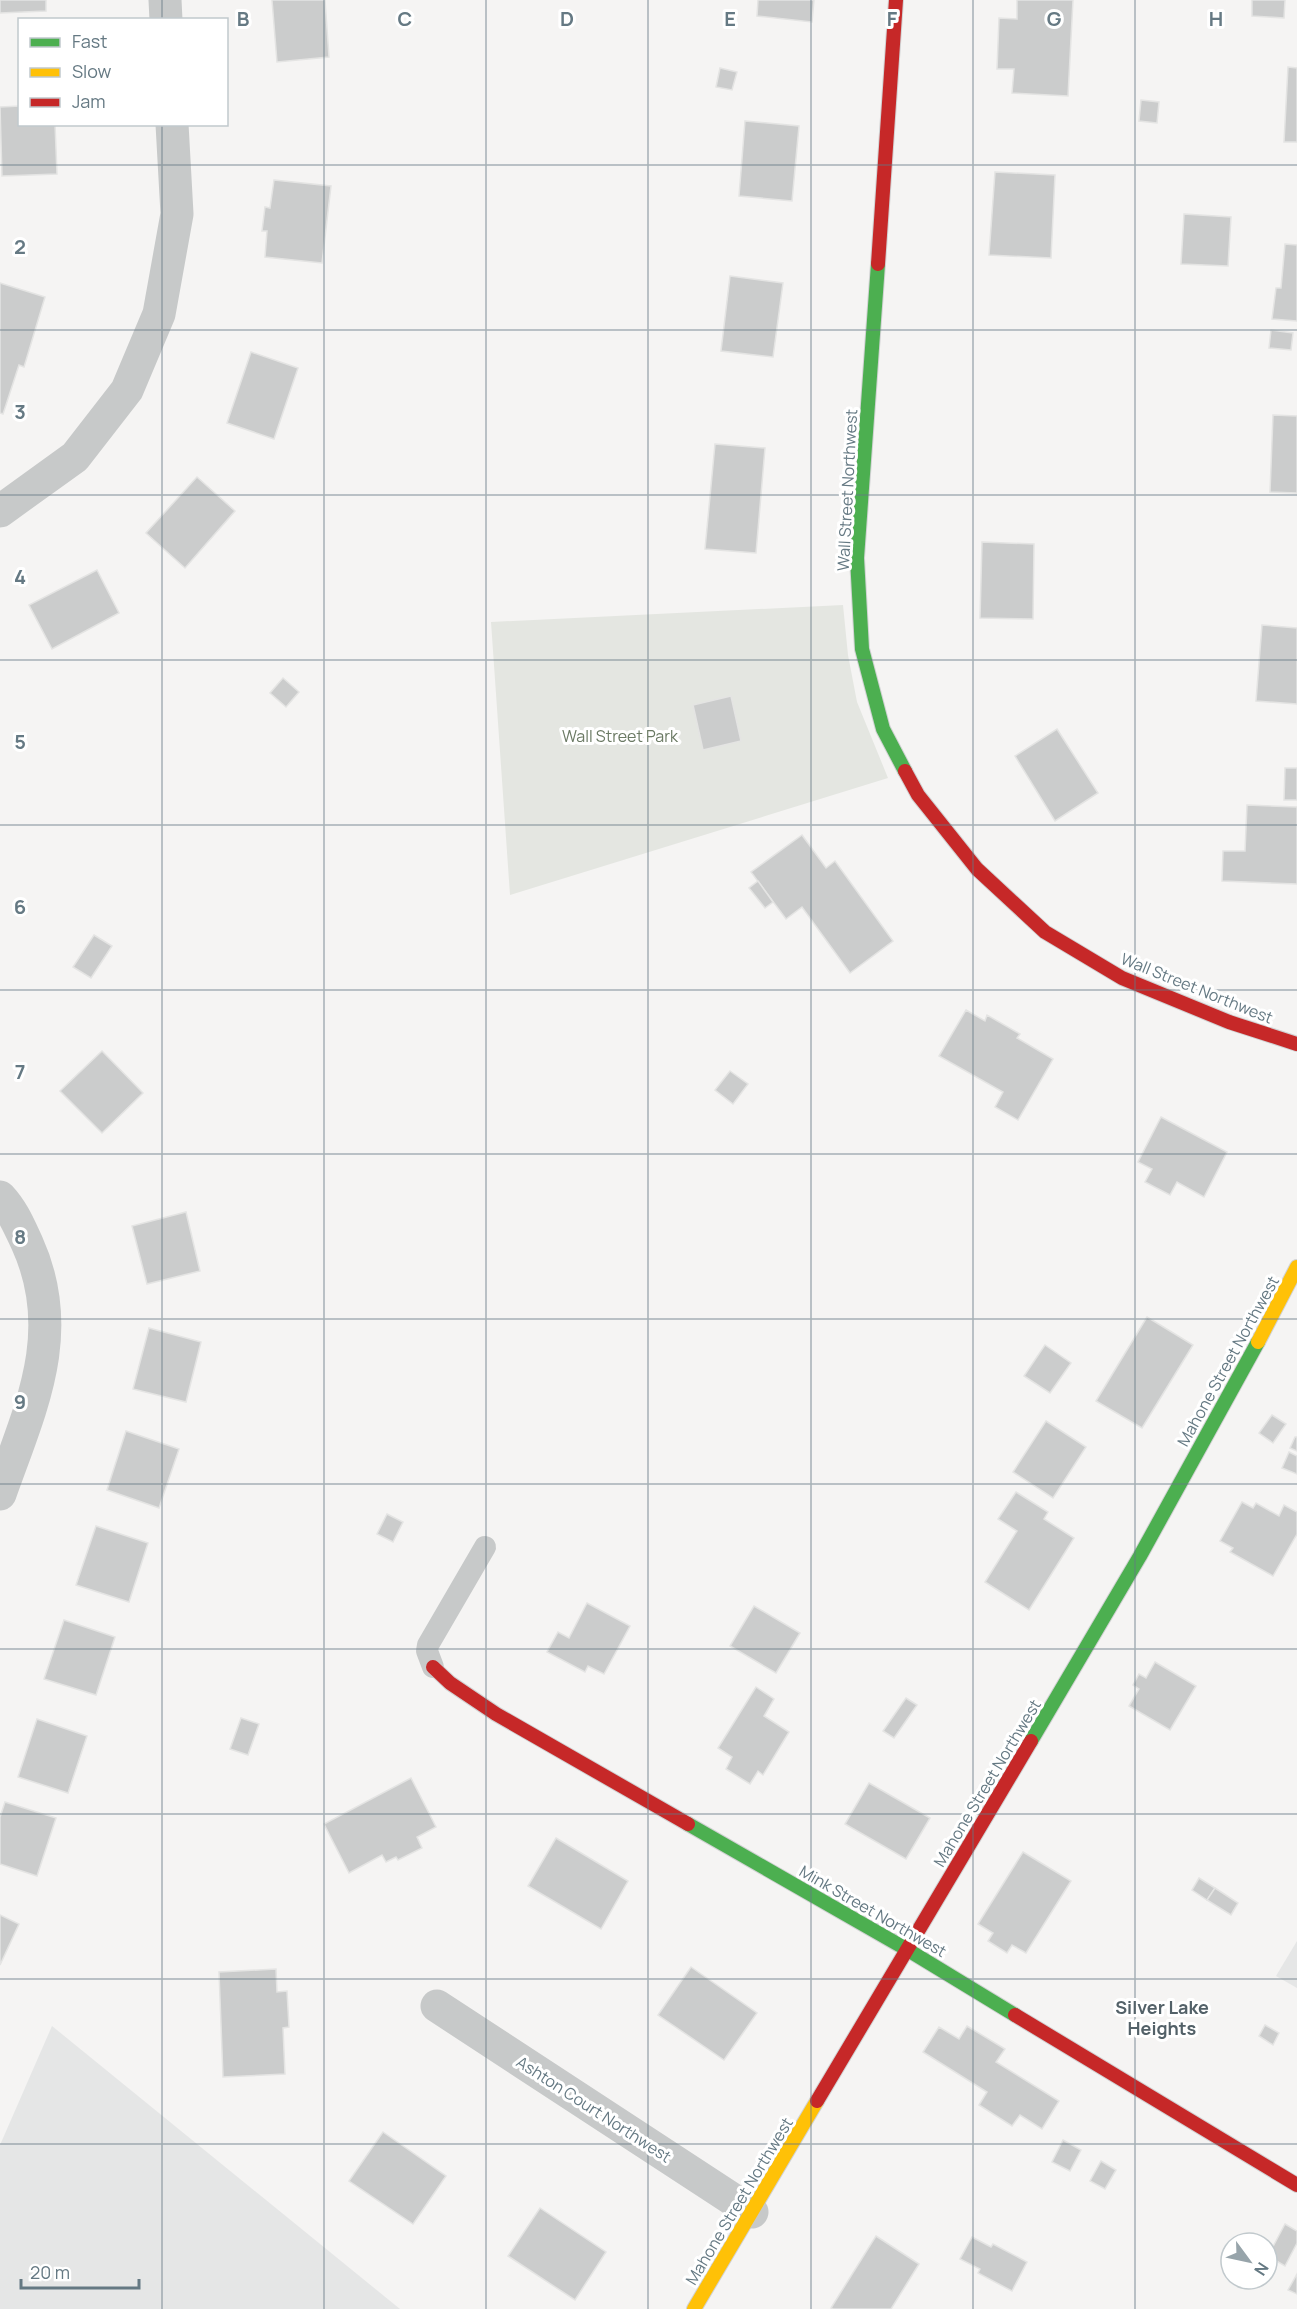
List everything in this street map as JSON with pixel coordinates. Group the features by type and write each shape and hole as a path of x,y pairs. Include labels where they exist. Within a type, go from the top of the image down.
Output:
{"street":[{"path":"165,0 166,18"},
{"name":"Wall Street Northwest","path":"897,0 857,558 862,649 883,729 918,795 932,813 977,869 1045,932 1122,978 1229,1022 1297,1044"},
{"path":"0,511 75,457 127,390 159,314 177,214 172,126"},
{"path":"0,1197 12,1209 38,1267 46,1331 38,1386 0,1494"},
{"name":"Mahone Street Northwest","path":"694,2309 1140,1556 1297,1267"},
{"name":"Mink Street Northwest","path":"433,1667 450,1683 496,1714 908,1950 1297,2185"},
{"name":"Ashton Court Northwest","path":"437,2006 752,2212"}],"lane":[{"path":"433,1667 427,1651 428,1644 485,1546"}],"shaded area":[{"path":"1297,1941 1297,1988 1276,1976"},
{"path":"52,2026 400,2309 0,2309 0,2145"}],"green space":[{"name":"Wall Street Park","path":"843,605 848,655 857,702 888,778 510,895 491,622"}],"building":[{"path":"0,0 46,0 46,11 0,13"},
{"path":"272,0 325,0 329,57 277,62"},
{"path":"758,0 814,0 812,22 757,16"},
{"path":"1017,0 1073,0 1068,96 1012,93 1014,69 997,69 999,18 1017,19"},
{"path":"1252,0 1285,0 1284,18 1252,16"},
{"path":"1288,67 1297,68 1297,142 1284,142"},
{"path":"720,68 737,72 732,90 716,87"},
{"path":"1141,100 1159,102 1157,123 1139,121"},
{"path":"18,106 18,126 55,126 57,174 2,176 0,107"},
{"path":"745,121 799,126 792,201 739,196"},
{"path":"995,172 1055,175 1051,258 989,255"},
{"path":"274,180 331,186 322,263 265,257 267,231 262,231 265,207 270,208"},
{"path":"1184,214 1231,217 1228,266 1181,264"},
{"path":"1285,244 1297,245 1297,321 1272,319 1276,288 1281,288"},
{"path":"730,276 783,283 773,357 721,351"},
{"path":"0,283 45,297 24,367 19,365 3,414 0,413"},
{"path":"1271,330 1293,333 1291,350 1269,348"},
{"path":"251,352 298,368 274,439 227,423"},
{"path":"1273,415 1297,416 1297,493 1270,492"},
{"path":"715,444 765,448 756,553 705,549"},
{"path":"197,477 235,511 185,568 146,533"},
{"path":"982,542 1034,544 1033,619 980,618"},
{"path":"97,570 119,613 52,649 29,605"},
{"path":"1262,625 1297,628 1297,704 1256,701"},
{"path":"283,678 299,692 286,707 270,693"},
{"path":"731,696 741,741 703,750 693,705"},
{"path":"1057,729 1098,793 1055,821 1015,756"},
{"path":"1285,768 1297,768 1297,800 1284,800"},
{"path":"1247,805 1297,807 1297,884 1222,881 1223,851 1245,851"},
{"path":"802,835 826,868 835,861 893,941 850,973 802,907 786,919 751,872"},
{"path":"758,881 773,902 765,908 749,888"},
{"path":"94,935 112,946 91,978 73,967"},
{"path":"966,1010 985,1021 987,1015 1020,1034 1017,1038 1053,1059 1018,1120 995,1107 1003,1092 939,1056"},
{"path":"102,1051 143,1093 102,1133 60,1091"},
{"path":"730,1071 748,1084 733,1104 715,1090"},
{"path":"1161,1117 1227,1152 1204,1197 1177,1182 1170,1195 1145,1182 1152,1169 1138,1162"},
{"path":"186,1212 200,1271 147,1284 132,1226"},
{"path":"1147,1317 1193,1345 1142,1428 1096,1401"},
{"path":"149,1328 201,1342 186,1402 133,1389"},
{"path":"1045,1345 1071,1363 1050,1393 1024,1376"},
{"path":"1272,1415 1286,1424 1273,1443 1259,1433"},
{"path":"1046,1421 1086,1447 1053,1498 1013,1472"},
{"path":"126,1431 179,1449 159,1508 107,1490"},
{"path":"1297,1437 1297,1451 1290,1448"},
{"path":"1289,1452 1297,1456 1297,1474 1282,1468"},
{"path":"1016,1492 1048,1512 1044,1519 1074,1538 1029,1610 985,1582 1017,1531 998,1519"},
{"path":"1242,1502 1253,1508 1256,1503 1279,1516 1284,1505 1297,1512 1297,1534 1273,1576 1230,1552 1233,1548 1220,1541"},
{"path":"387,1514 403,1522 393,1542 377,1534"},
{"path":"96,1526 148,1543 129,1602 76,1585"},
{"path":"587,1603 630,1626 604,1674 588,1666 585,1672 547,1652 558,1632 569,1638"},
{"path":"754,1606 800,1633 776,1673 730,1646"},
{"path":"64,1620 115,1637 96,1695 44,1679"},
{"path":"1155,1662 1196,1686 1170,1730 1129,1706 1139,1689 1133,1685 1139,1674 1146,1678"},
{"path":"756,1687 774,1699 764,1716 789,1732 763,1775 758,1771 750,1784 726,1769 732,1757 718,1748"},
{"path":"906,1698 917,1705 894,1738 883,1731"},
{"path":"241,1718 259,1724 248,1755 230,1749"},
{"path":"37,1719 87,1736 68,1793 18,1777"},
{"path":"411,1778 436,1827 417,1837 422,1848 398,1860 396,1857 386,1862 382,1855 349,1873 324,1824"},
{"path":"869,1783 930,1818 906,1859 845,1824"},
{"path":"5,1802 56,1818 37,1876 0,1864 0,1817"},
{"path":"556,1838 628,1881 601,1929 528,1886"},
{"path":"1023,1852 1071,1881 1026,1953 1012,1945 1007,1953 988,1941 993,1933 978,1924"},
{"path":"1199,1878 1215,1888 1207,1900 1192,1890"},
{"path":"1215,1888 1238,1903 1231,1915 1207,1900"},
{"path":"0,1915 19,1924 0,1965"},
{"path":"691,1967 757,2013 724,2060 658,2015"},
{"path":"276,1969 277,1992 287,1991 289,2027 283,2028 285,2074 223,2077 219,1972"},
{"path":"1265,2025 1279,2033 1273,2045 1259,2036"},
{"path":"967,2026 1005,2049 996,2062 1059,2101 1042,2129 1020,2115 1012,2126 979,2105 987,2092 923,2052 939,2027 959,2039"},
{"path":"383,2132 446,2176 413,2224 349,2181"},
{"path":"1063,2140 1081,2150 1070,2171 1052,2162"},
{"path":"1101,2161 1116,2170 1105,2189 1090,2181"},
{"path":"540,2208 606,2252 575,2300 508,2256"},
{"path":"1285,2224 1297,2231 1297,2243 1285,2266 1279,2262 1279,2235"},
{"path":"876,2236 919,2264 891,2309 831,2308"},
{"path":"972,2237 991,2247 993,2244 1027,2262 1012,2291 978,2273 980,2269 960,2259"},
{"path":"1297,2274 1297,2294 1288,2290"}],"traffic: fast":[{"path":"878,264 857,558 862,649 883,729 905,771"},
{"path":"1031,1741 1140,1556 1258,1342"},
{"path":"688,1824 908,1950 1015,2015"}],"traffic: slow":[{"path":"1258,1342 1297,1267"},
{"path":"694,2309 817,2101"}],"traffic: jam":[{"path":"878,264 896,0"},
{"path":"905,771 918,795 977,869 1045,932 1122,978 1229,1022 1297,1044"},
{"path":"433,1667 450,1683 496,1714 688,1824"},
{"path":"817,2101 1031,1741"},
{"path":"1015,2015 1297,2185"}],"district":[{"name":"Silver Lake Heights","path":"1162,2018"}]}
